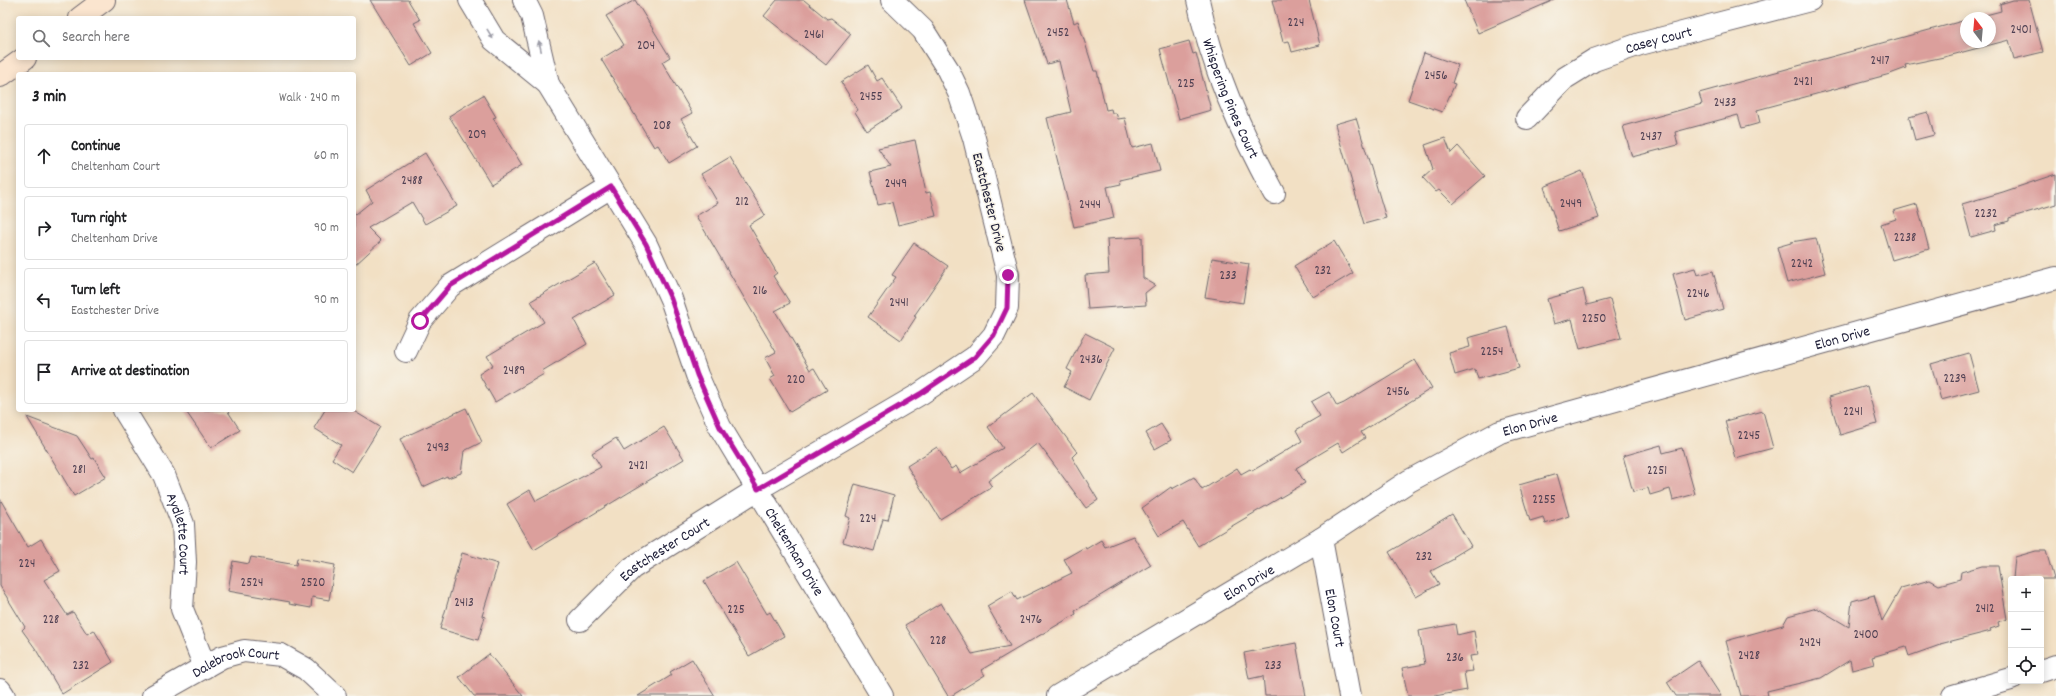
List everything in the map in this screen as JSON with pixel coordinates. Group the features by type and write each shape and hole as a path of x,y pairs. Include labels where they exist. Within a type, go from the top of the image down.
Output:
{"street":[{"path":"83,16 104,0"},
{"name":"Cheltenham Drive","path":"470,0 494,40 548,84"},
{"name":"Cheltenham Drive","path":"524,0 532,16 548,84 646,244 668,292 697,375 720,427 882,696"},
{"name":"Eastchester Drive","path":"758,489 920,394 975,357 994,335 1007,308 1008,275 974,138 960,93 947,68 923,30 892,0"},
{"name":"Whispering Pines Court","path":"1198,0 1205,35 1215,64 1250,148 1274,193"},
{"name":"Casey Court","path":"1527,118 1565,78 1594,60 1640,44 1810,0"},
{"path":"0,76 22,60"},
{"path":"406,351 420,321 450,286 611,187"},
{"name":"Elon Drive","path":"1058,696 1321,539 1409,481 1500,432 2056,278"},
{"name":"Aydlette Court","path":"125,412 164,475 183,524 186,562 182,609 205,667"},
{"name":"Eastchester Court","path":"580,620 632,568 758,489"},
{"name":"Elon Court","path":"1321,539 1350,696"},
{"name":"Dalebrook Court","path":"153,696 222,658 244,651 281,656 306,669 335,696"},
{"path":"2044,670 2056,666"},
{"path":"1953,696 2008,680"},
{"path":"0,690 4,696"}],"building":[{"path":"370,0 408,0 420,20 414,23 432,53 411,66"},
{"path":"635,0 670,57 662,62 692,113 681,119 697,146 669,163 658,145 654,147 601,59 624,45 606,16"},
{"path":"777,0 804,0 827,19 831,18 851,34 826,65 764,16"},
{"path":"1025,0 1067,0 1074,23 1078,21 1094,71 1097,71 1106,110 1111,109 1112,113 1116,113 1118,119 1125,118 1132,148 1153,143 1160,171 1120,180 1121,184 1107,187 1114,218 1074,227 1047,118 1071,112 1059,61 1047,64"},
{"path":"1272,0 1309,0 1320,45 1292,52 1289,41 1283,42"},
{"path":"1464,0 1554,0 1478,33"},
{"path":"2013,0 2029,0 2043,52 2014,59 2009,40 1996,43 1996,12 2001,11 2000,4"},
{"path":"1960,22 1960,48 1978,48 1905,65 1906,68 1890,74 1757,110 1760,123 1742,128 1738,115 1675,132 1678,145 1632,157 1623,126 1702,104 1699,93"},
{"path":"1189,41 1193,54 1196,53 1211,110 1179,119 1160,49"},
{"path":"1424,53 1458,65 1452,83 1455,84 1442,112 1408,100"},
{"path":"868,65 877,81 882,78 902,108 867,131 855,112 858,110 841,82"},
{"path":"483,95 496,117 493,118 522,165 491,184 449,116"},
{"path":"1928,112 1934,135 1915,140 1909,117"},
{"path":"1356,118 1386,218 1364,224 1335,124"},
{"path":"1445,138 1451,153 1458,146 1485,176 1453,204 1439,190 1436,192 1423,178 1433,169 1425,145"},
{"path":"915,140 926,193 930,192 936,216 898,225 892,202 878,205 870,172 891,167 878,148"},
{"path":"425,153 457,206 425,224 412,202 368,228 381,241 356,264 356,214 372,201 366,190"},
{"path":"730,157 765,215 749,225 777,273 773,276 790,303 775,311 810,370 814,368 827,390 790,412 770,379 775,376 765,358 776,352 696,216 718,203 701,174"},
{"path":"1582,171 1599,218 1559,231 1544,187"},
{"path":"2056,174 2056,204 2009,218 2009,221 1995,225 1996,230 1971,237 1962,204"},
{"path":"1917,204 1929,249 1892,260 1881,224 1896,219 1893,211"},
{"path":"1142,237 1143,278 1155,285 1145,293 1146,305 1088,309 1085,275 1109,273 1107,239"},
{"path":"1816,238 1825,273 1787,283 1777,247 1791,242"},
{"path":"1334,241 1353,273 1313,297 1294,266"},
{"path":"914,243 948,266 914,316 916,317 901,340 868,317 896,277 892,275"},
{"path":"1212,258 1249,264 1243,303 1205,297"},
{"path":"595,263 615,295 574,320 587,344 542,371 544,374 495,402 479,374 493,365 487,356 544,322 531,301"},
{"path":"1695,268 1697,275 1713,271 1723,309 1685,320 1673,274"},
{"path":"1583,289 1587,305 1610,299 1621,338 1580,349 1572,319 1554,324 1547,299"},
{"path":"1508,327 1519,368 1478,379 1475,369 1455,375 1449,353 1470,347 1468,338"},
{"path":"1085,333 1115,348 1089,400 1064,387 1072,372 1067,369"},
{"path":"1969,353 1979,390 1941,400 1931,364"},
{"path":"1415,360 1432,388 1361,432 1365,438 1343,452 1338,443 1296,468 1305,483 1198,546 1183,522 1159,536 1142,508 1171,487 1172,489 1194,477 1202,490 1237,468 1241,474 1250,469 1252,471 1302,441 1296,430 1320,416 1311,402 1329,392 1337,406"},
{"path":"1867,386 1877,424 1840,435 1829,397"},
{"path":"1033,393 1077,452 1072,457 1098,500 1086,508 1038,443 988,481 992,487 940,519 907,466 937,447 951,469 956,466 960,473 1003,448 988,427"},
{"path":"466,408 482,442 464,451 461,473 448,478 447,476 423,487 400,439"},
{"path":"1763,411 1773,448 1735,458 1725,421"},
{"path":"186,412 228,412 240,430 211,448"},
{"path":"324,412 355,412 380,427 352,472 332,459 341,445 314,428"},
{"path":"27,417 77,436 106,477 74,496"},
{"path":"1161,424 1171,440 1155,449 1146,433"},
{"path":"664,427 684,459 534,550 507,504 530,490 536,501 601,467 592,453 616,438 624,451"},
{"path":"1661,445 1663,453 1682,448 1695,494 1673,500 1670,489 1650,495 1648,488 1633,492 1623,456"},
{"path":"1557,474 1569,516 1545,524 1543,517 1530,521 1519,485"},
{"path":"855,484 894,495 888,520 883,519 874,551 843,542 850,518 846,516"},
{"path":"0,499 28,547 41,539 60,571 44,580 67,615 73,612 87,634 94,630 113,662 62,694 35,648 22,630 25,627 0,586"},
{"path":"1452,514 1471,546 1453,557 1454,559 1431,571 1439,584 1416,597 1389,552"},
{"path":"1133,536 1151,565 1075,611 1076,614 981,670 985,675 951,696 948,696 905,625 941,603 972,654 1010,646 987,606 1012,591 1017,600 1072,573 1064,559 1085,547 1086,549 1101,540 1105,547"},
{"path":"2036,551 2046,551 2054,579 2044,579 2044,576 2013,576 2015,557"},
{"path":"462,553 498,564 482,616 485,617 478,640 440,629"},
{"path":"251,557 296,565 297,558 335,565 329,600 312,597 311,608 289,604 290,602 228,591 233,561 249,564"},
{"path":"736,562 767,614 770,612 784,636 749,656 704,581"},
{"path":"1982,566 1998,566 2007,619 1998,622 1999,626 1990,629 1991,631 1940,644 1909,656 1906,647 1872,657 1874,664 1852,670 1850,660 1821,678 1767,691 1768,696 1741,696 1726,641 1783,625 1788,616 1817,608 1849,627 1852,601 1874,595 1882,621 1901,588 1930,580 1939,585 1960,579 1961,572"},
{"path":"1455,624 1457,635 1474,631 1478,655 1470,656 1473,671 1464,672 1467,690 1435,696 1408,696 1402,668 1425,664 1419,631"},
{"path":"1296,643 1306,696 1265,696 1263,676 1249,679 1244,653"},
{"path":"489,654 523,696 474,696 459,677"},
{"path":"692,659 715,696 638,696 672,675 670,672"},
{"path":"1698,661 1721,696 1676,696 1667,682"}],"route":[{"path":"420,321 450,286 611,187 646,244 671,299 697,375 720,427 758,489 920,394 975,357 994,335 1007,308 1008,275"}]}
